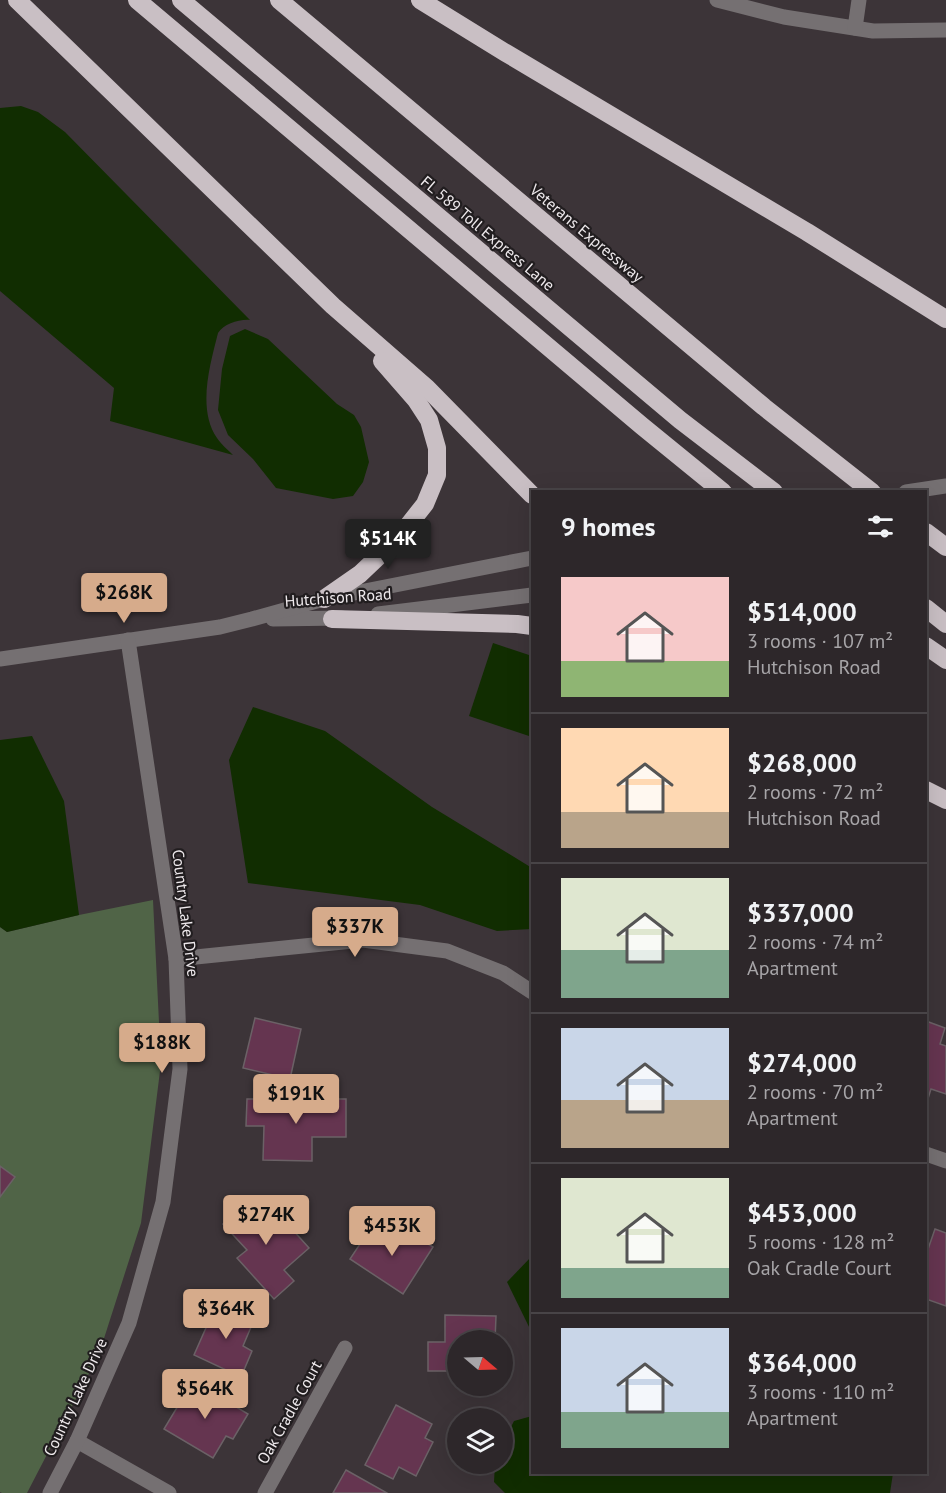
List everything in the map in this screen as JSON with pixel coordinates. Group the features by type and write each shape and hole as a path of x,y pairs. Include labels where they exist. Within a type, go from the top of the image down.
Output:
{"highway":[{"path":"17,0 333,306 427,388 531,494"},
{"path":"136,0 721,490"},
{"name":"FL 589 Toll Express Lane","path":"181,0 680,420 771,490"},
{"name":"Veterans Expressway","path":"279,0 764,407 869,490"},
{"path":"420,0 807,232 946,319"},
{"path":"324,599 360,574 399,537 425,504 437,475 437,448 429,420 416,400 333,306"},
{"path":"927,533 946,547"},
{"path":"927,609 946,624"},
{"path":"332,619 531,626"},
{"path":"927,790 946,800"}],"street":[{"path":"717,0 784,18 855,28 946,30"},
{"path":"855,28 859,0"},
{"path":"919,490 946,486"},
{"path":"927,545 946,542"},
{"name":"Hutchison Road","path":"0,659 220,627 324,599 531,558"},
{"name":"Hutchison Road","path":"252,620 332,619 531,595"},
{"name":"Country Lake Drive","path":"50,1493 129,1323 163,1202 180,1069 176,959 128,640"},
{"path":"176,959 363,940 447,951 502,973 531,991"},
{"path":"927,1154 946,1161"},
{"name":"Oak Cradle Court","path":"266,1493 345,1348"},
{"path":"76,1441 169,1493"}],"shaded area":[{"path":"21,106 38,112 65,132 250,320 232,323 218,333 207,387 206,400 211,426 219,440 233,455 110,421 114,388 0,291 0,108"},
{"path":"245,329 268,339 337,404 354,415 361,427 369,462 363,482 353,496 333,499 276,488 253,459 228,435 218,410 222,369 230,336"},
{"path":"493,643 531,656 531,737 469,716"},
{"path":"253,707 325,731 432,807 531,867 531,929 497,931 420,905 248,883 229,760"},
{"path":"32,736 64,801 79,915 7,932 0,927 0,740"},
{"path":"153,900 161,1063 141,1223 99,1354 27,1493 2,1493 0,1492 0,927 7,932"},
{"path":"531,1257 531,1331 507,1282"},
{"path":"531,1416 531,1474 893,1474 890,1493 505,1493 494,1482 494,1474 513,1474 513,1423"}],"building":[{"path":"255,1018 301,1029 290,1079 243,1068"},
{"path":"927,1021 945,1028 940,1044 946,1046 946,1094 931,1089 927,1102"},
{"path":"247,1099 346,1099 346,1137 312,1137 312,1161 263,1160 264,1126 246,1126"},
{"path":"0,1166 15,1177 0,1197"},
{"path":"253,1197 276,1223 282,1218 309,1248 284,1270 294,1281 274,1299 237,1258 247,1250 223,1224"},
{"path":"372,1226 398,1243 406,1230 433,1247 403,1294 350,1259"},
{"path":"935,1229 946,1233 946,1306 927,1299 927,1252"},
{"path":"217,1303 254,1320 243,1346 252,1351 241,1377 194,1355"},
{"path":"445,1315 496,1316 495,1330 447,1330 447,1371 428,1371 428,1342 445,1342"},
{"path":"193,1381 248,1414 233,1439 226,1436 213,1458 164,1429"},
{"path":"396,1405 432,1424 425,1438 433,1442 416,1476 399,1467 393,1479 365,1465"},
{"path":"346,1470 387,1493 333,1493"}]}
